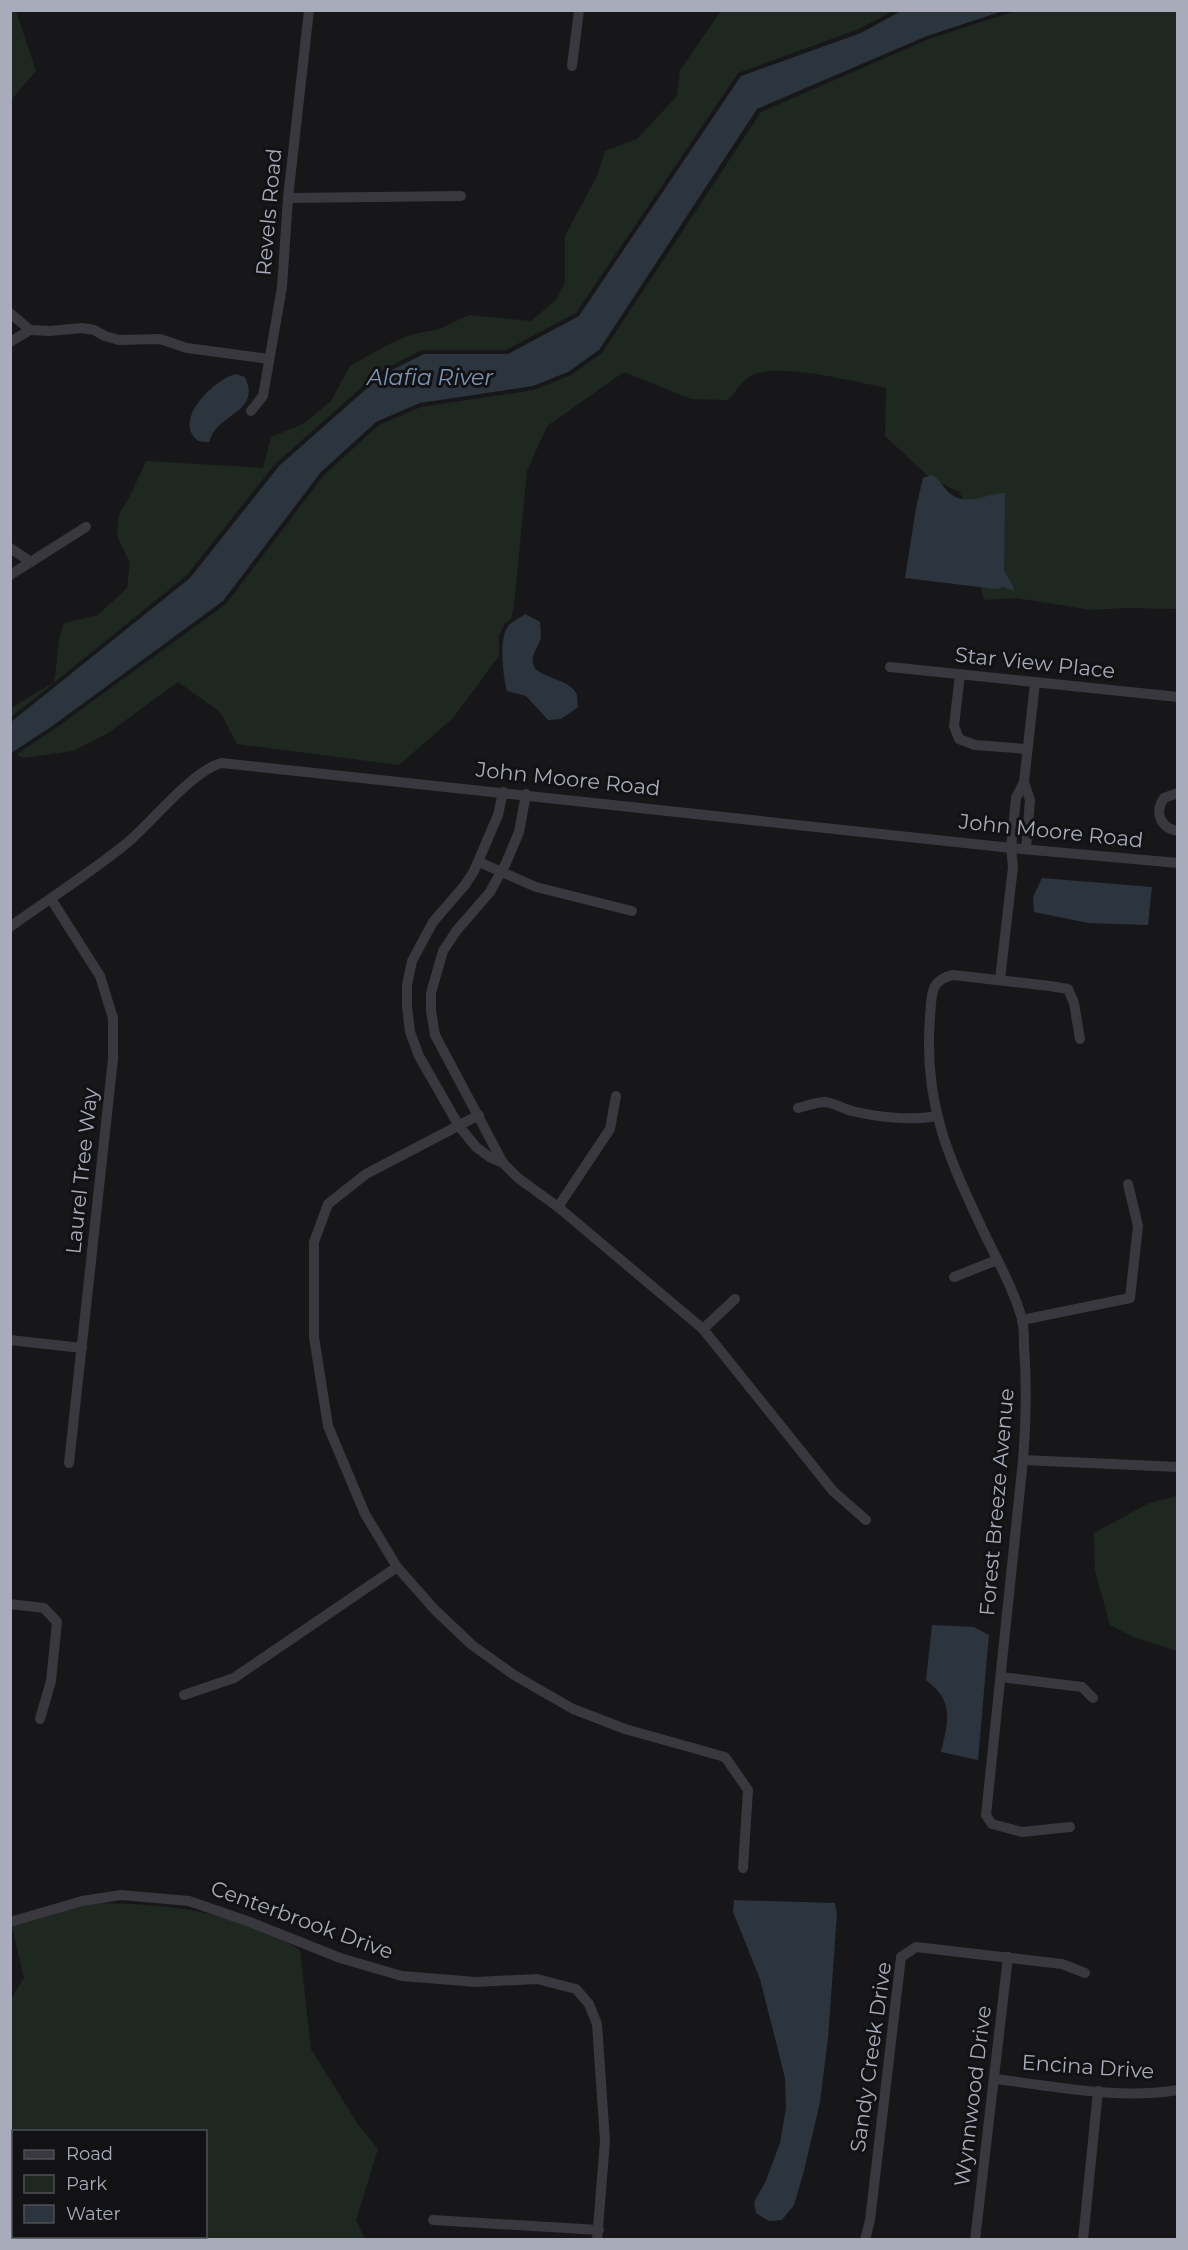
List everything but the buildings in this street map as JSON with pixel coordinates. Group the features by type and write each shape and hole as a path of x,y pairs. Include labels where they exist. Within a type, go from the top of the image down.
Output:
{"street":[{"name":"Revels Road","path":"251,411 263,396 282,287 288,198 309,10"},
{"path":"572,66 579,10"},
{"path":"288,198 461,196"},
{"path":"10,313 30,330"},
{"path":"10,342 30,330 82,328 119,340 160,339 187,348 269,358"},
{"path":"12,573 86,527"},
{"path":"10,548 31,562"},
{"name":"Star View Place","path":"890,667 1178,697"},
{"path":"960,674 954,726 959,739 975,745 1027,749"},
{"path":"1000,980 1013,867 1011,848 1016,798 1024,782 1035,682"},
{"name":"John Moore Road","path":"10,927 124,845 197,776 214,764 232,763 1011,848 1178,863"},
{"path":"1024,782 1030,800 1026,849"},
{"path":"503,792 498,815 479,862 465,885 433,922 412,961 406,997 410,1032 414,1044 459,1126 476,1147 491,1158 503,1163"},
{"path":"1178,793 1164,798 1159,810 1161,822 1166,827 1178,831"},
{"path":"526,794 519,832 502,872 490,892 447,943 439,960 431,993 435,1035 503,1163 518,1178 558,1207 703,1329 833,1491 866,1520"},
{"path":"1015,811 1029,813"},
{"path":"479,862 536,887 632,911"},
{"name":"Laurel Tree Way","path":"51,898 100,976 113,1018 113,1059 69,1463"},
{"name":"Forest Breeze Avenue","path":"1070,1827 1022,1832 992,1824 986,1815 1027,1409 1022,1320 997,1260 952,1166 936,1116 928,1049 932,993 936,983 942,977 953,975 1068,989 1074,1003 1080,1039"},
{"path":"558,1207 610,1129 616,1096"},
{"path":"798,1108 818,1102 829,1102 852,1111 885,1116 920,1119 936,1116"},
{"path":"479,1115 366,1174 328,1204 314,1242 314,1336 328,1426 365,1514 397,1567 435,1610 472,1645 524,1681 573,1708 625,1729 725,1757 748,1790 743,1868"},
{"path":"1022,1320 1130,1298 1138,1226 1128,1184"},
{"path":"954,1277 997,1260"},
{"path":"703,1329 735,1299"},
{"path":"10,1340 82,1347"},
{"path":"1023,1460 1178,1467"},
{"path":"184,1695 234,1678 397,1567"},
{"path":"10,1604 44,1608 57,1622 51,1682 40,1719"},
{"path":"1001,1677 1082,1687 1093,1698"},
{"name":"Centerbrook Drive","path":"10,1922 82,1901 121,1895 189,1901 250,1922 340,1958 402,1976 476,1982 537,1979 576,1989 589,2004 597,2024 605,2141 598,2235"},
{"name":"Sandy Creek Drive","path":"865,2240 870,2220 901,1957 916,1947 1062,1964 1084,1973"},
{"name":"Wynnwood Drive","path":"975,2240 1008,1957"},
{"name":"Encina Drive","path":"995,2079 1098,2091 1157,2093 1178,2090"},
{"path":"1083,2240 1098,2091"},
{"path":"434,2220 598,2235"}],"green space":[{"path":"11,10 16,11 36,71 11,100"},
{"path":"721,11 893,11 859,29 738,73 576,313 506,350 422,350 379,372 275,464 187,575 11,717 11,708 54,682 64,623 98,615 127,588 130,563 117,536 119,514 146,461 263,468 271,437 303,424 331,401 350,366 410,335 442,328 469,315 531,321 556,300 565,282 565,236 597,176 605,151 637,139 677,96 680,70"},
{"path":"1015,11 1177,11 1177,609 1091,610 1016,598 984,600 971,550 973,514 959,492 930,478 885,436 886,388 817,374 778,371 751,376 728,400 691,399 624,372 547,426 527,471 514,606 511,619 505,623 499,636 499,656 453,718 399,765 237,744 220,712 178,682 108,733 73,751 23,758 17,754 226,604 324,475 379,425 421,407 534,390 571,375 602,353 761,112 929,39"},
{"path":"1178,1496 1177,1651 1133,1637 1110,1625 1095,1571 1094,1533 1149,1503"},
{"path":"99,1903 152,1905 228,1919 276,1937 300,1950 311,2049 357,2123 378,2149 356,2220 365,2239 11,2240 11,1999 24,1978 12,1927 83,1905"}],"water":[{"name":"Alafia River","path":"901,11 1003,11 927,36 757,109 599,350 568,372 533,386 420,403 376,422 321,472 223,601 51,727 11,753 11,722 190,578 279,466 382,375 424,354 508,354 579,316 741,76 861,33"},
{"path":"236,374 245,377 248,387 246,402 216,429 209,442 198,440 191,432 190,424 196,405 220,382"},
{"path":"931,475 949,493 958,498 971,499 1005,493 1004,571 1014,591 1003,587 996,589 905,578 923,478"},
{"path":"525,614 540,622 541,637 533,660 535,669 567,684 577,694 578,707 561,719 548,720 526,696 507,691 503,667 503,638 509,625"},
{"path":"1042,878 1152,887 1148,925 1088,923 1034,912 1033,897"},
{"path":"932,1625 974,1627 989,1635 978,1760 941,1752 947,1712 941,1696 926,1680"},
{"path":"734,1900 835,1903 837,1914 828,2038 820,2102 794,2205 782,2220 769,2221 756,2213 754,2202 765,2183 780,2143 786,2108 785,2078 760,1979 733,1912"}]}
